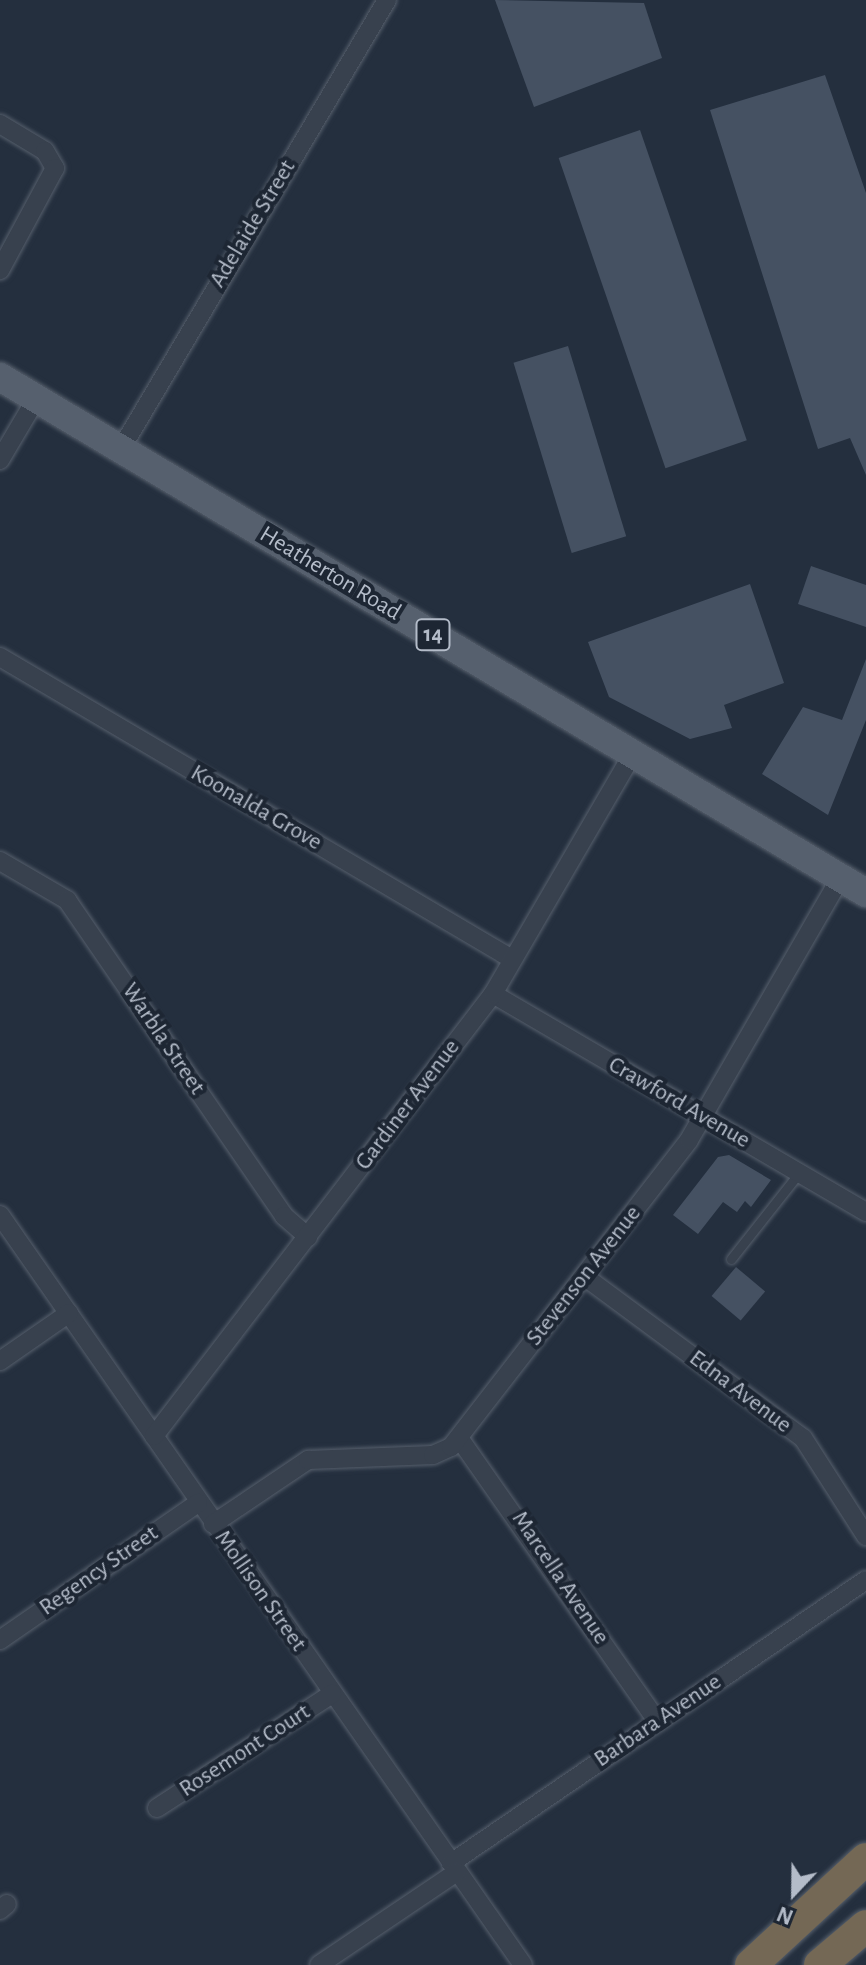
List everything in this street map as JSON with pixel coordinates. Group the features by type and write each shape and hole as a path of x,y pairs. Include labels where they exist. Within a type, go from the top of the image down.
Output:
{"highway":[{"path":"751,1965 866,1859"},
{"path":"820,1965 866,1926"}],"main road":[{"name":"Heatherton Road","path":"0,377 866,893"}],"street":[{"name":"Adelaide Street","path":"121,449 387,0"},
{"path":"0,124 45,151 55,168 0,270"},
{"path":"0,460 36,399"},
{"name":"Koonalda Grove","path":"0,657 512,959"},
{"name":"Gardiner Avenue","path":"154,1436 493,994 633,753"},
{"name":"Warbla Street","path":"0,861 67,900 284,1216 308,1237"},
{"name":"Stevenson Avenue","path":"213,1524 308,1460 433,1455 459,1438 703,1116 841,877"},
{"name":"Crawford Avenue","path":"493,994 866,1212"},
{"name":"Mollison Street","path":"0,1215 523,1965"},
{"name":"Edna Avenue","path":"584,1276 803,1438 866,1536"},
{"path":"0,1361 69,1313"},
{"name":"Marcella Avenue","path":"459,1438 658,1722"},
{"name":"Regency Street","path":"0,1640 198,1503"},
{"name":"Barbara Avenue","path":"319,1965 658,1722 866,1580"},
{"name":"Rosemont Court","path":"157,1808 332,1694"}],"lane":[{"path":"731,1259 799,1173"}],"building":[{"path":"495,0 644,3 662,58 534,107"},
{"path":"825,75 866,193 866,475 850,438 818,449 710,110"},
{"path":"640,130 747,440 665,468 559,158"},
{"path":"568,346 626,536 572,553 513,363"},
{"path":"811,566 866,585 866,627 798,604"},
{"path":"750,584 784,683 724,705 732,728 690,739 609,697 588,642"},
{"path":"866,659 866,720 828,815 762,774 803,707 842,720"},
{"path":"729,1155 771,1180 751,1207 745,1201 737,1212 723,1202 698,1234 673,1215 718,1157"},
{"path":"736,1267 765,1291 741,1321 712,1296"}]}
